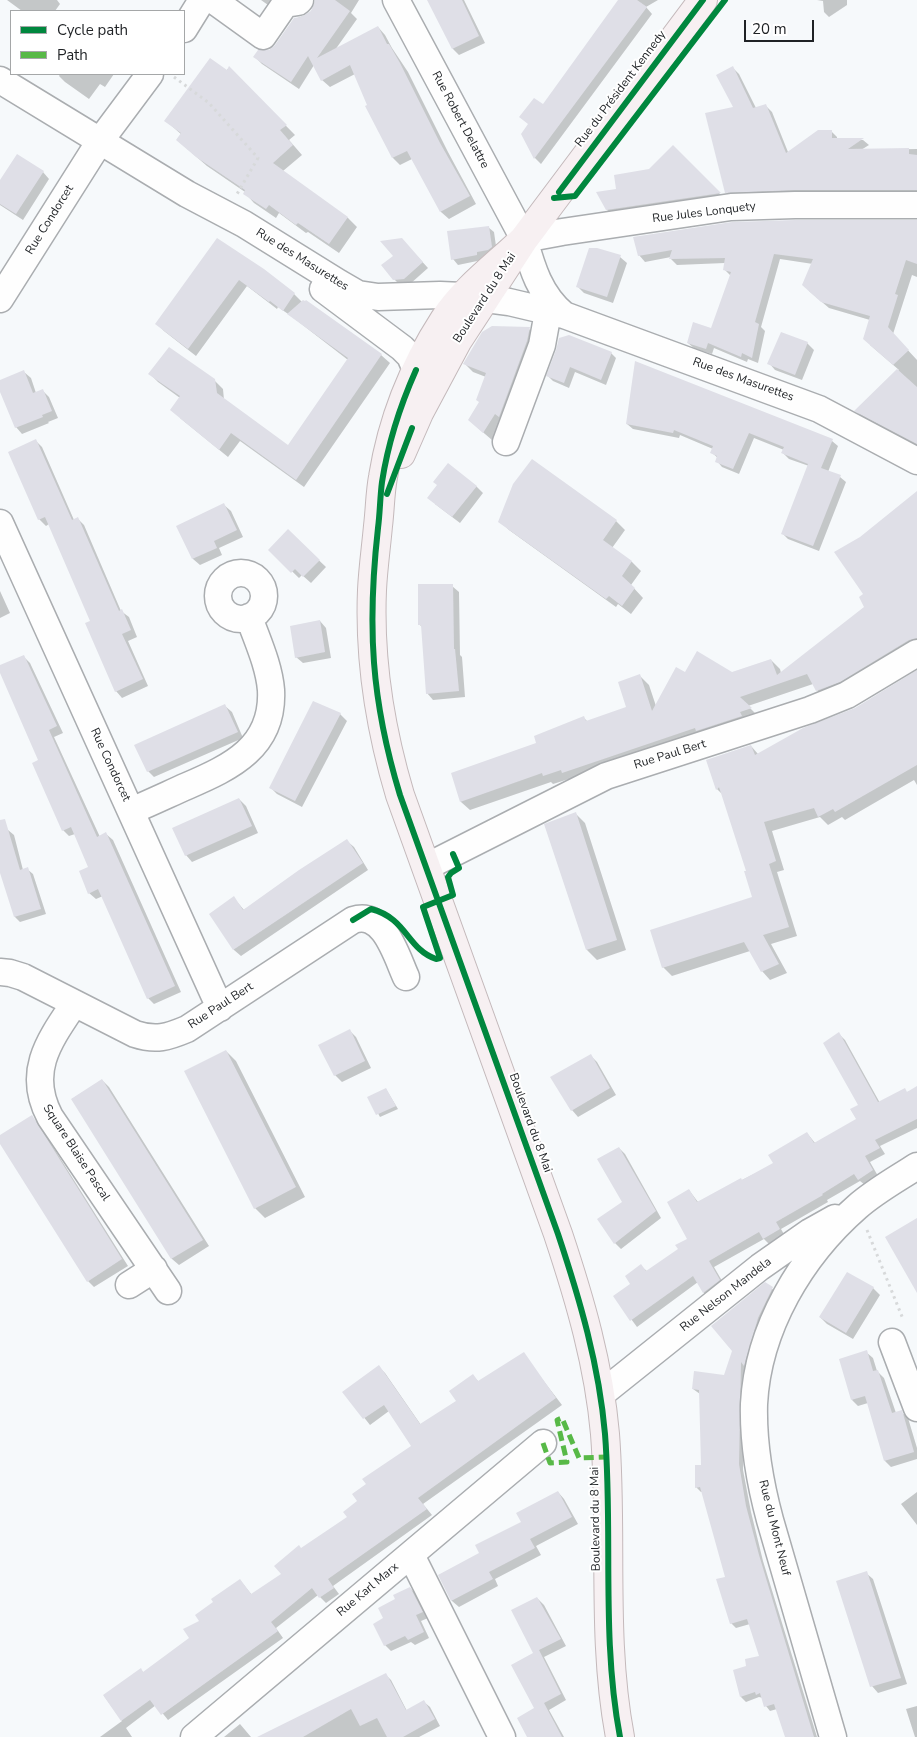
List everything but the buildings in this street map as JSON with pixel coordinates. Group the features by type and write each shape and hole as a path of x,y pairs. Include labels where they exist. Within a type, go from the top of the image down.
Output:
{"main road":[{"name":"Rue du Président Kennedy","path":"524,239 702,0"},
{"name":"Boulevard du 8 Mai","path":"524,239 456,302 416,370 398,413 391,435 382,484 373,578 372,631 376,694 388,752 400,795 573,1277 592,1349 605,1433 610,1654 620,1737"},
{"name":"Boulevard du 8 Mai","path":"378,528 389,484 412,428 453,348 456,302"}],"street":[{"path":"185,27 202,0"},
{"path":"214,0 263,36 285,4 300,0"},
{"name":"Rue Robert Delattre","path":"396,0 524,239"},
{"name":"Rue Condorcet","path":"0,298 100,141 149,75"},
{"name":"Rue des Masurettes","path":"0,80 187,194 244,224 358,294 456,302 509,302 554,309 819,409 917,461"},
{"name":"Rue des Masurettes","path":"187,194 238,233 326,291 402,348 413,361 416,370"},
{"name":"Rue Jules Lonquety","path":"524,239 731,207 917,205"},
{"path":"506,442 554,309 537,279 524,239"},
{"name":"Rue des Masurettes","path":"326,291 361,306 379,309 456,302"},
{"path":"412,428 422,385 448,333 456,302"},
{"name":"Rue Condorcet","path":"0,523 220,1008"},
{"path":"132,811 224,769 251,748 258,738 265,726 271,690 249,617"},
{"name":"Rue Paul Bert","path":"426,867 606,776 810,710 847,695 917,653"},
{"name":"Rue Paul Bert","path":"0,972 23,977 135,1034 153,1038 168,1037 182,1031 348,923 359,918 373,920 385,933 406,977"},
{"name":"Square Blaise Pascal","path":"74,1004 50,1039 40,1076 41,1097 50,1117 168,1291"},
{"name":"Rue du Mont Neuf","path":"833,1737 766,1506 757,1446 754,1404 756,1384 770,1331 784,1298 811,1257 858,1206 917,1166"},
{"name":"Rue Nelson Mandela","path":"600,1395 730,1290 792,1244 826,1222 858,1206"},
{"path":"128,1285 154,1269"},
{"path":"892,1342 917,1408"},
{"name":"Rue Karl Marx","path":"194,1737 543,1444"},
{"path":"411,1555 502,1737"}],"path":[{"path":"171,75 209,103 258,158 242,188"},
{"path":"871,1239 907,1331 892,1342"}],"marked path":[{"path":"543,1443 550,1463 567,1462 557,1420 562,1418 579,1458 606,1457"}],"cycle path":[{"path":"559,192 703,0"},
{"path":"554,198 575,196 725,0"},
{"path":"416,370 395,425 382,482 372,630 377,695 390,760 400,795 558,1234 588,1333 598,1383 605,1434 609,1624 614,1699 620,1737"},
{"path":"387,494 412,428"},
{"path":"353,920 371,909 383,913 400,926 426,954 436,959 440,958 423,907 453,895 448,877 459,868 453,854"}]}
